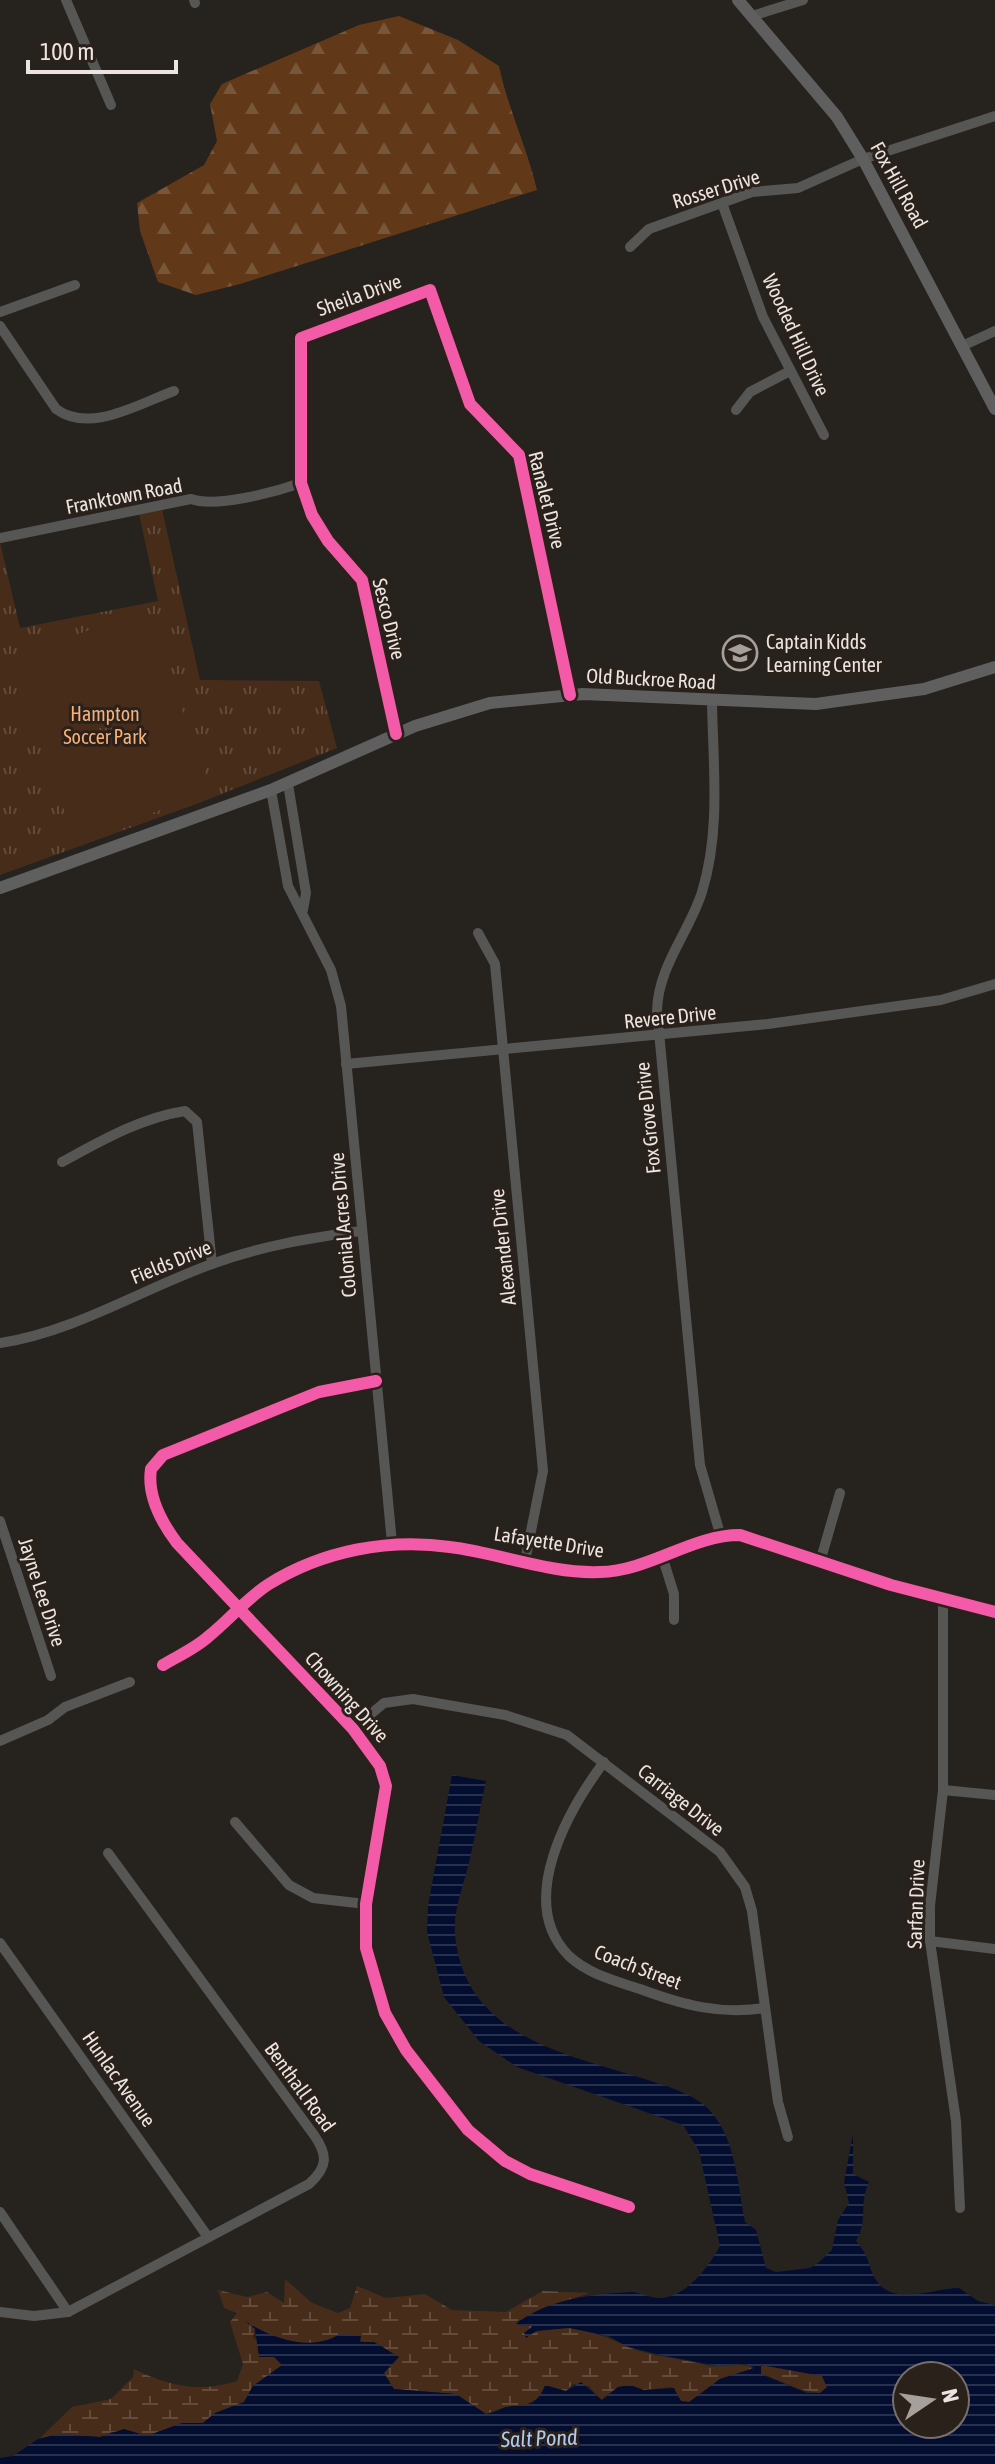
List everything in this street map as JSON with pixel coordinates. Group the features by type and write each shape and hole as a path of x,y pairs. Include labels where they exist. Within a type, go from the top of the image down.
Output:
{"main road":[{"name":"Fox Hill Road","path":"738,0 837,117 863,159 995,409"},
{"name":"Old Buckroe Road","path":"0,888 288,784 396,734 490,703 570,695 781,705 832,703 924,689 995,667"}],"street":[{"path":"66,0 111,105"},
{"path":"752,16 803,0"},
{"name":"Rosser Drive","path":"630,247 649,229 752,192 798,188 863,159 995,116"},
{"name":"Wooded Hill Drive","path":"722,203 763,317 824,435"},
{"path":"0,312 75,285"},
{"name":"Sheila Drive","path":"301,338 430,290"},
{"name":"Ranalet Drive","path":"430,290 470,404 519,455 570,695"},
{"path":"0,326 56,409 68,418 78,421 105,416 174,391"},
{"path":"962,346 995,331"},
{"name":"Sesco Drive","path":"301,338 301,483 312,515 328,541 362,580 396,734"},
{"path":"736,410 750,392 790,371"},
{"name":"Franktown Road","path":"0,538 191,499 199,502 236,498 301,483"},
{"name":"Fox Grove Drive","path":"712,702 714,798 710,860 691,923 659,986 658,1037 700,1465 721,1537"},
{"name":"Colonial Acres Drive","path":"288,784 306,893 303,910"},
{"name":"Colonial Acres Drive","path":"271,790 288,886 303,910 337,987 392,1543"},
{"name":"Alexander Drive","path":"478,933 495,964 543,1471 525,1561"},
{"name":"Revere Drive","path":"346,1064 658,1037 941,1000 995,984"},
{"path":"62,1162 119,1132 166,1114 185,1111 197,1122 212,1264"},
{"name":"Fields Drive","path":"0,1343 70,1322 212,1264 284,1241 361,1231"},
{"name":"Chowning Drive","path":"376,1381 319,1392 163,1455 153,1463 152,1489 166,1527 238,1610 353,1729 380,1766 386,1786 366,1904 366,1948 385,2013 406,2050 468,2130 505,2161 530,2174 629,2207"},
{"path":"820,1562 840,1493"},
{"name":"Jayne Lee Drive","path":"0,1521 51,1676"},
{"name":"Lafayette Drive","path":"163,1665 207,1638 268,1585 347,1551 392,1543 450,1547 602,1572 636,1568 721,1537 749,1536 820,1562 943,1600 995,1612"},
{"path":"663,1559 674,1594 674,1620"},
{"name":"Sarfan Drive","path":"943,1600 943,1790 931,1892 930,1941 956,2121 960,2208"},
{"path":"0,1741 48,1720 65,1707 130,1682"},
{"name":"Carriage Drive","path":"353,1729 384,1703 398,1699 431,1701 543,1726 567,1735 604,1762 734,1868 745,1887 752,1911 778,2102 788,2137"},
{"name":"Coach Street","path":"604,1762 574,1803 550,1865 549,1917 556,1938 569,1956 596,1973 670,2000 719,2012 765,2008"},
{"path":"943,1790 995,1795"},
{"path":"235,1822 289,1885 313,1898 366,1904"},
{"name":"Benthall Road","path":"0,2312 34,2316 68,2312 309,2184 323,2171 324,2152 108,1853"},
{"path":"930,1941 995,1949"},
{"name":"Hunlac Avenue","path":"0,1943 208,2237"},
{"path":"0,2212 68,2312"}],"green space":[{"path":"399,16 458,40 499,66 537,190 240,284 196,295 158,282 140,231 137,203 204,165 217,141 210,104 222,84 359,25"},
{"name":"Hampton Soccer Park","path":"162,509 200,680 319,681 337,748 199,803 0,875 0,542 20,628 158,601 139,514"},
{"path":"147,609 179,696 39,747 7,660"},
{"path":"180,704 212,791 76,841 43,754"},
{"path":"285,2279 312,2303 338,2313 350,2308 357,2286 386,2298 425,2294 452,2310 506,2312 543,2291 590,2293 545,2307 529,2318 517,2321 518,2325 533,2326 527,2337 547,2329 577,2329 656,2355 712,2366 743,2365 754,2368 720,2379 690,2402 681,2401 671,2387 644,2390 630,2385 618,2387 601,2400 589,2386 573,2384 566,2391 545,2388 540,2397 520,2408 505,2407 486,2414 456,2394 394,2389 384,2373 393,2356 382,2346 337,2335 320,2343 297,2342 255,2329 253,2337 281,2362 282,2368 253,2386 244,2402 215,2413 203,2423 182,2423 147,2436 130,2431 112,2432 100,2437 59,2434 39,2439 72,2407 111,2399 133,2377 134,2369 184,2386 210,2387 237,2381 243,2364 230,2322 237,2313 224,2308 218,2290 247,2297 267,2292 284,2303"},
{"path":"764,2365 822,2376 827,2387 821,2393 797,2388 761,2374 759,2368"}],"water":[{"name":"Salt Pond","path":"452,1775 486,1781 455,1924 463,1969 478,1997 499,2019 554,2050 674,2089 706,2106 720,2124 731,2151 745,2222 756,2230 766,2268 776,2272 810,2268 832,2250 838,2220 849,2203 844,2182 853,2134 853,2174 869,2182 862,2226 856,2241 876,2280 883,2288 903,2294 959,2288 978,2301 995,2305 995,2464 0,2464 0,2458 13,2456 38,2439 59,2434 100,2437 124,2429 147,2436 182,2423 203,2423 215,2413 244,2402 253,2386 282,2365 274,2357 259,2357 255,2329 245,2321 280,2338 305,2343 340,2334 361,2336 360,2342 374,2342 399,2357 384,2373 394,2389 456,2394 486,2414 533,2402 545,2385 566,2391 581,2382 602,2400 618,2387 630,2385 644,2390 674,2388 681,2401 689,2402 720,2379 754,2368 746,2364 718,2366 665,2356 628,2347 608,2336 569,2328 536,2331 526,2338 524,2333 533,2326 516,2324 556,2303 586,2296 631,2292 658,2298 671,2296 696,2279 720,2246 699,2151 683,2125 517,2067 479,2041 444,1997 427,1932 428,1906","holes":["761,2365 822,2376 827,2387 820,2393 807,2393 761,2374"]}],"cycle path":[{"path":"396,734 362,580 328,541 312,515 301,483 301,338 430,290 470,404 519,455 570,695"},
{"path":"376,1381 319,1392 163,1455 151,1469 154,1499 161,1518 177,1543 353,1729 380,1766 386,1786 366,1904 366,1948 385,2013 406,2050 468,2130 505,2161 530,2174 629,2207"},
{"path":"163,1665 198,1644 261,1590 289,1573 333,1555 403,1544 450,1547 543,1567 600,1572 636,1566 705,1541 740,1535 891,1585 995,1612"}],"place":[{"name":"Captain Kidds Learning Center","path":"740,653"}]}
